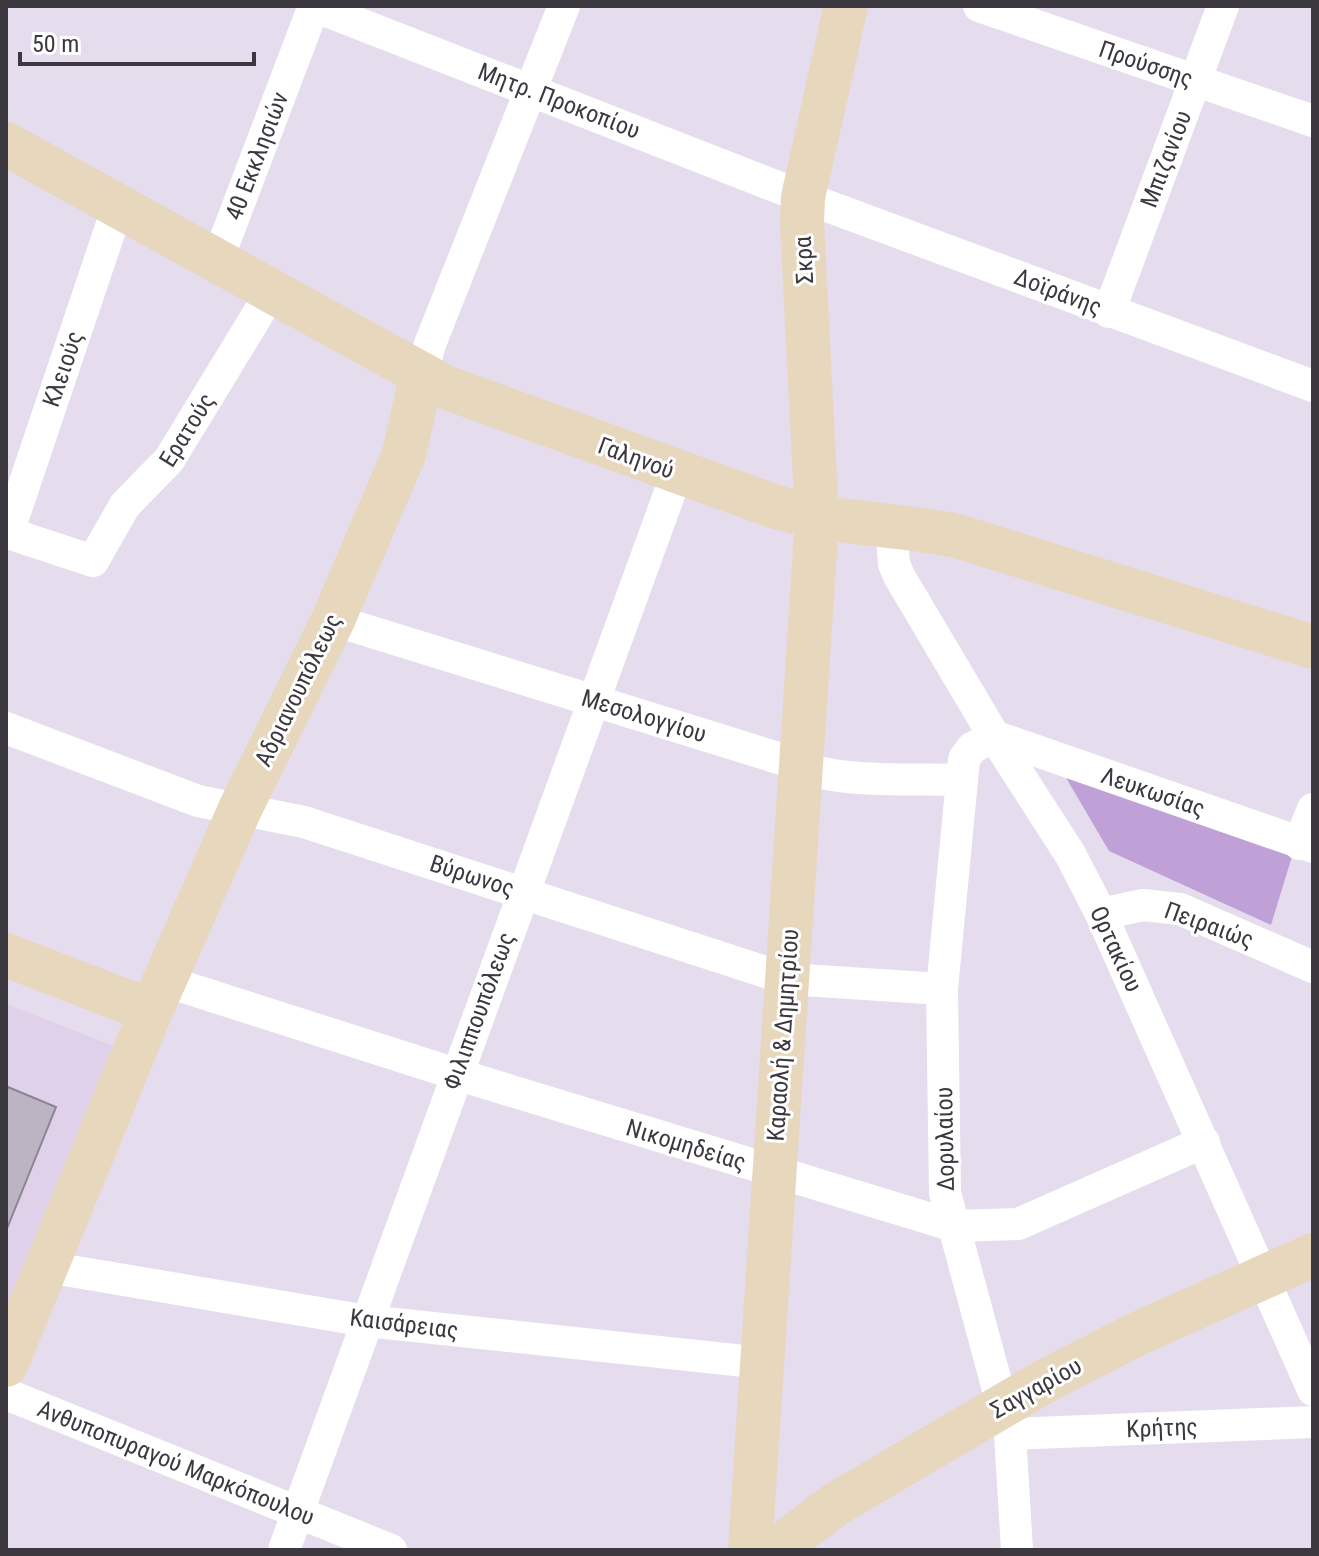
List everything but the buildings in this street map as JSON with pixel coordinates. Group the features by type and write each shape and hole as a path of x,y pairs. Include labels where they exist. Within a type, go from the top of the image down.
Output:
{"street":[{"name":"Μητρ. Προκοπίου","path":"314,6 803,197"},
{"name":"40 Εκκλησιών","path":"217,261 314,6"},
{"name":"Αδριανουπόλεως","path":"6,1365 158,996 240,809 333,620 404,454 430,344 564,6"},
{"name":"Σκρα","path":"817,519 803,197 846,6"},
{"name":"Προύσσης","path":"979,6 1313,121"},
{"name":"Μπιζανίου","path":"1109,312 1223,6"},
{"name":"Γαληνού","path":"6,144 422,374 466,395 677,473 817,519 891,525 957,536 1313,647"},
{"name":"Δοϊράνης","path":"803,197 1313,386"},
{"name":"Κλειούς","path":"93,561 8,533 118,206"},
{"name":"Ερατούς","path":"93,561 125,505 169,460 272,291"},
{"name":"Φιλιππουπόλεως","path":"284,1550 677,473"},
{"name":"Καραολή & Δημητρίου","path":"750,1550 817,519"},
{"name":"Ορτακίου","path":"891,525 894,564 899,576 994,736 1070,854 1101,914 1313,1390"},
{"name":"Μεσολογγίου","path":"333,620 788,761 801,768 835,774 960,780"},
{"name":"Βύρωνος","path":"7,731 198,801 304,822 787,979 942,989"},
{"name":"Δορυλαίου","path":"994,736 972,748 964,759 960,780 942,989 945,1193 1007,1420 1017,1550"},
{"name":"Λευκωσίας","path":"994,736 1306,846"},
{"path":"1306,846 1313,809"},
{"name":"Πειραιώς","path":"1101,914 1143,905 1180,909 1313,967"},
{"name":"Νικομηδείας","path":"6,955 456,1074 954,1226 1018,1224 1204,1142"},
{"name":"Σαγγαρίου","path":"775,1550 836,1504 1007,1420 1102,1351 1313,1255"},
{"name":"Καισάρειας","path":"47,1267 367,1321 763,1363"},
{"name":"Ανθυποπυραγού Μαρκόπουλου","path":"6,1394 391,1550"},
{"name":"Κρήτης","path":"1007,1420 1313,1422"}],"shaded area":[{"path":"1065,776 1293,853 1271,925 1109,851"},
{"path":"6,1004 119,1048 6,1319"}]}
